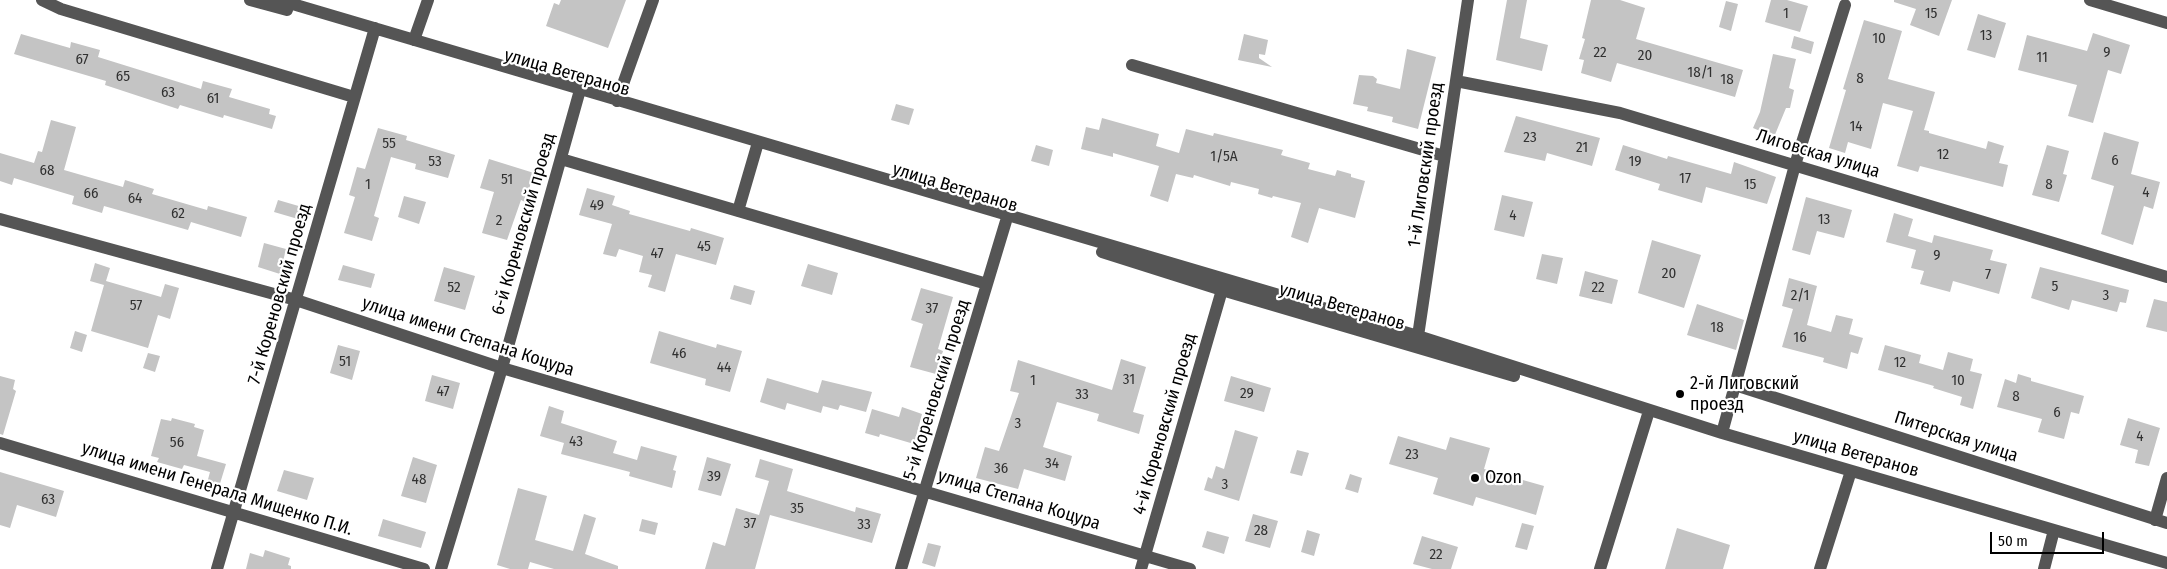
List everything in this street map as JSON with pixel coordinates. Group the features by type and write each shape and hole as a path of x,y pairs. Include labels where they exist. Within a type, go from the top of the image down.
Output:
{"street":[{"path":"42,0 61,9 354,97"},
{"name":"улица Ветеранов","path":"250,0 414,40 579,92 617,101 1418,336 1649,411 2167,563"},
{"name":"улица Ветеранов","path":"279,0 374,31 1006,221 1222,290 1627,409 1649,411"},
{"path":"414,40 428,0"},
{"path":"617,101 653,0"},
{"name":"1-й Лиговский проезд","path":"1418,336 1468,0"},
{"path":"2090,0 2167,23"},
{"path":"1722,433 1795,166 1845,5"},
{"name":"7-й Кореновский проезд","path":"217,569 374,31"},
{"path":"1132,65 1444,156"},
{"name":"Лиговская улица","path":"1456,81 1620,113 2167,277"},
{"name":"6-й Кореновский проезд","path":"441,569 502,368 579,92"},
{"path":"738,211 757,146"},
{"path":"561,158 987,284"},
{"name":"улица имени Степана Коцура","path":"0,219 296,300 502,368 924,491"},
{"name":"5-й Кореновский проезд","path":"901,569 1006,221"},
{"name":"4-й Кореновский проезд","path":"1141,569 1222,290"},
{"name":"Питерская улица","path":"1735,385 2161,522"},
{"path":"1600,569 1649,411"},
{"name":"улица имени Генерала Мищенко П.И.","path":"0,443 424,569"},
{"path":"1820,569 1851,471"},
{"path":"2161,522 2167,478"},
{"name":"улица Степана Коцура","path":"924,491 1190,569"},
{"path":"2044,569 2054,530"}],"building":[{"path":"561,0 626,0 608,48 546,26 554,3 559,5"},
{"path":"1507,0 1527,0 1520,38 1548,45 1542,71 1496,60"},
{"path":"1591,0 1620,0 1645,8 1636,39 1743,70 1735,97 1617,63 1611,82 1581,73 1584,60 1579,59 1585,39 1582,38"},
{"path":"1771,0 1787,0 1808,6 1800,32 1765,22"},
{"path":"1894,0 1952,0 1939,36 1910,25 1916,9 1894,2"},
{"path":"1726,1 1738,4 1731,31 1719,27"},
{"path":"1978,14 2006,23 1995,58 1967,50"},
{"path":"1864,20 1902,31 1888,79 1935,92 1924,130 1986,149 1988,141 2004,146 1999,163 2008,165 2003,187 1920,166 1918,172 1897,166 1913,111 1883,103 1871,149 1848,142 1845,153 1829,148 1846,90 1843,89"},
{"path":"2093,33 2130,45 2121,74 2108,70 2093,123 2068,116 2077,85 2018,70 2027,35 2087,51"},
{"path":"21,34 70,48 71,42 100,50 98,57 201,89 203,81 232,89 229,97 270,109 269,114 276,116 272,129 224,115 223,118 180,105 178,109 105,85 106,81 14,54"},
{"path":"1244,34 1268,40 1265,55 1259,54 1259,58 1272,67 1238,60"},
{"path":"1794,36 1814,42 1811,54 1791,48"},
{"path":"1407,49 1436,57 1418,129 1392,122 1393,117 1367,111 1368,107 1353,104 1359,75 1373,76 1377,79 1376,83 1400,89"},
{"path":"1773,54 1796,59 1789,88 1794,90 1790,108 1786,108 1774,137 1753,128 1760,112"},
{"path":"896,104 914,109 909,125 891,120"},
{"path":"1516,116 1600,138 1592,166 1547,153 1545,161 1504,152"},
{"path":"1102,118 1159,134 1156,146 1179,153 1186,129 1213,136 1214,133 1283,150 1281,155 1310,163 1308,169 1335,176 1337,170 1351,174 1351,177 1365,181 1355,218 1319,208 1308,243 1291,237 1301,203 1258,194 1259,189 1231,182 1230,186 1194,175 1193,178 1176,174 1168,202 1150,196 1159,166 1113,153 1113,157 1081,149 1086,127 1099,130"},
{"path":"51,120 76,127 64,170 123,187 125,180 154,189 152,194 207,210 208,206 247,217 241,237 191,222 188,230 104,206 102,213 72,204 74,196 14,178 12,185 0,181 0,153 34,163 38,151 42,152"},
{"path":"378,128 407,136 406,140 455,155 448,178 415,169 416,164 391,157 374,216 379,218 372,241 344,233 355,197 349,195 357,167 365,169"},
{"path":"2104,132 2139,142 2131,174 2160,182 2153,209 2144,206 2133,245 2101,234 2114,186 2091,179"},
{"path":"1036,145 1053,150 1049,166 1031,161"},
{"path":"1623,145 1667,159 1668,156 1731,174 1734,162 1776,177 1767,204 1706,187 1702,203 1658,190 1660,184 1615,170"},
{"path":"2047,145 2069,151 2063,174 2067,175 2059,202 2032,195"},
{"path":"489,159 534,173 525,202 521,200 507,240 482,233 494,192 480,188"},
{"path":"587,188 615,196 612,205 630,211 629,214 690,231 691,228 724,238 716,265 676,254 665,292 648,287 652,275 639,272 643,256 619,249 616,257 603,254 612,224 579,215"},
{"path":"1502,195 1533,202 1524,237 1494,230"},
{"path":"404,196 426,202 419,224 398,217"},
{"path":"1806,197 1852,210 1844,238 1817,231 1810,255 1792,250"},
{"path":"278,200 302,207 298,219 274,212"},
{"path":"1894,213 1913,219 1908,236 1932,243 1934,235 1993,250 1990,260 2007,264 1999,294 1953,281 1950,292 1920,284 1924,271 1911,268 1916,250 1886,242"},
{"path":"1652,240 1701,255 1684,308 1638,293"},
{"path":"264,243 286,249 280,274 258,267"},
{"path":"1542,254 1563,258 1557,284 1536,279"},
{"path":"95,263 110,268 106,281 161,297 165,284 179,288 170,319 158,315 148,348 91,331 104,285 90,281"},
{"path":"808,264 838,273 832,295 801,286"},
{"path":"343,265 375,274 371,288 338,280"},
{"path":"444,267 475,276 465,310 434,301"},
{"path":"2040,267 2129,290 2126,303 2120,302 2117,312 2072,300 2069,310 2031,298"},
{"path":"1585,271 1618,280 1612,304 1579,296"},
{"path":"1789,278 1817,286 1807,325 1831,332 1836,315 1853,319 1849,334 1863,338 1858,354 1851,352 1847,369 1823,362 1824,358 1782,347 1793,309 1782,306"},
{"path":"734,285 755,291 751,305 730,299"},
{"path":"921,288 953,297 938,349 943,351 936,374 910,367 923,324 911,320"},
{"path":"2154,299 2167,302 2167,332 2146,327"},
{"path":"1697,304 1744,320 1736,350 1687,335"},
{"path":"75,331 87,335 82,352 70,348"},
{"path":"659,331 716,348 717,344 742,351 730,392 705,385 706,379 650,363"},
{"path":"338,345 360,351 352,380 330,373"},
{"path":"1885,345 1921,355 1919,363 1943,370 1948,352 1973,359 1970,371 1982,374 1973,409 1960,405 1962,397 1933,388 1934,386 1878,370"},
{"path":"148,353 160,356 155,372 143,368"},
{"path":"1121,359 1146,367 1133,412 1144,415 1139,434 1097,421 1099,414 1057,402 1043,447 1072,456 1065,481 1024,469 1018,489 976,478 985,447 999,451 1019,393 1010,391 1018,360 1112,390"},
{"path":"2018,374 2031,378 2031,381 2084,396 2079,414 2071,412 2064,439 2038,432 2042,419 1997,407 2005,379 2016,383"},
{"path":"432,375 460,383 453,409 425,401"},
{"path":"0,376 15,380 13,389 16,391 3,435 0,434"},
{"path":"1231,376 1271,388 1264,412 1224,401"},
{"path":"767,378 818,393 822,380 872,392 866,412 840,405 838,410 823,406 821,413 787,403 785,410 760,402"},
{"path":"549,406 564,411 561,423 617,441 613,453 637,460 641,446 677,456 673,470 676,471 672,488 629,476 630,472 561,454 564,443 540,436"},
{"path":"902,407 922,414 914,444 880,434 879,437 865,433 872,409 899,417"},
{"path":"172,418 195,424 194,427 204,430 197,456 226,464 218,490 206,487 210,472 184,465 182,469 157,462 159,458 151,456 161,419 171,421"},
{"path":"2128,418 2160,428 2149,466 2135,463 2138,450 2120,445"},
{"path":"1235,430 1258,437 1239,501 1204,490 1208,477 1212,479 1216,466 1224,469"},
{"path":"1398,436 1446,450 1450,437 1490,448 1484,469 1544,486 1536,515 1476,497 1473,506 1433,494 1438,478 1389,464"},
{"path":"1297,450 1309,453 1302,476 1290,473"},
{"path":"413,457 437,465 426,503 401,496"},
{"path":"707,457 731,464 721,496 698,490"},
{"path":"760,459 793,469 787,491 855,512 856,507 881,514 872,543 770,515 755,569 705,569 713,542 725,546 736,508 759,515 769,481 755,477"},
{"path":"284,470 314,478 307,500 277,491"},
{"path":"0,472 64,491 56,517 17,505 10,528 0,525"},
{"path":"1350,474 1362,478 1358,493 1345,489"},
{"path":"518,488 547,496 535,540 573,551 584,514 596,518 585,554 618,566 618,569 554,569 530,562 528,569 510,569 497,565"},
{"path":"1253,514 1278,521 1270,548 1245,541"},
{"path":"383,519 426,532 421,548 378,536"},
{"path":"642,519 658,523 655,535 639,531"},
{"path":"1522,523 1534,526 1527,550 1515,547"},
{"path":"1677,528 1730,545 1723,569 1665,569"},
{"path":"1307,530 1320,534 1314,556 1301,552"},
{"path":"1207,531 1229,537 1224,554 1202,547"},
{"path":"1422,536 1458,547 1451,569 1432,569 1413,564"},
{"path":"928,543 941,546 935,567 922,563"},
{"path":"265,550 290,558 288,565 291,566 291,569 246,569 250,553 263,557"}],"place":[{"name":"2-й Лиговский проезд","path":"1680,394"},
{"name":"Ozon","path":"1475,478"}]}
